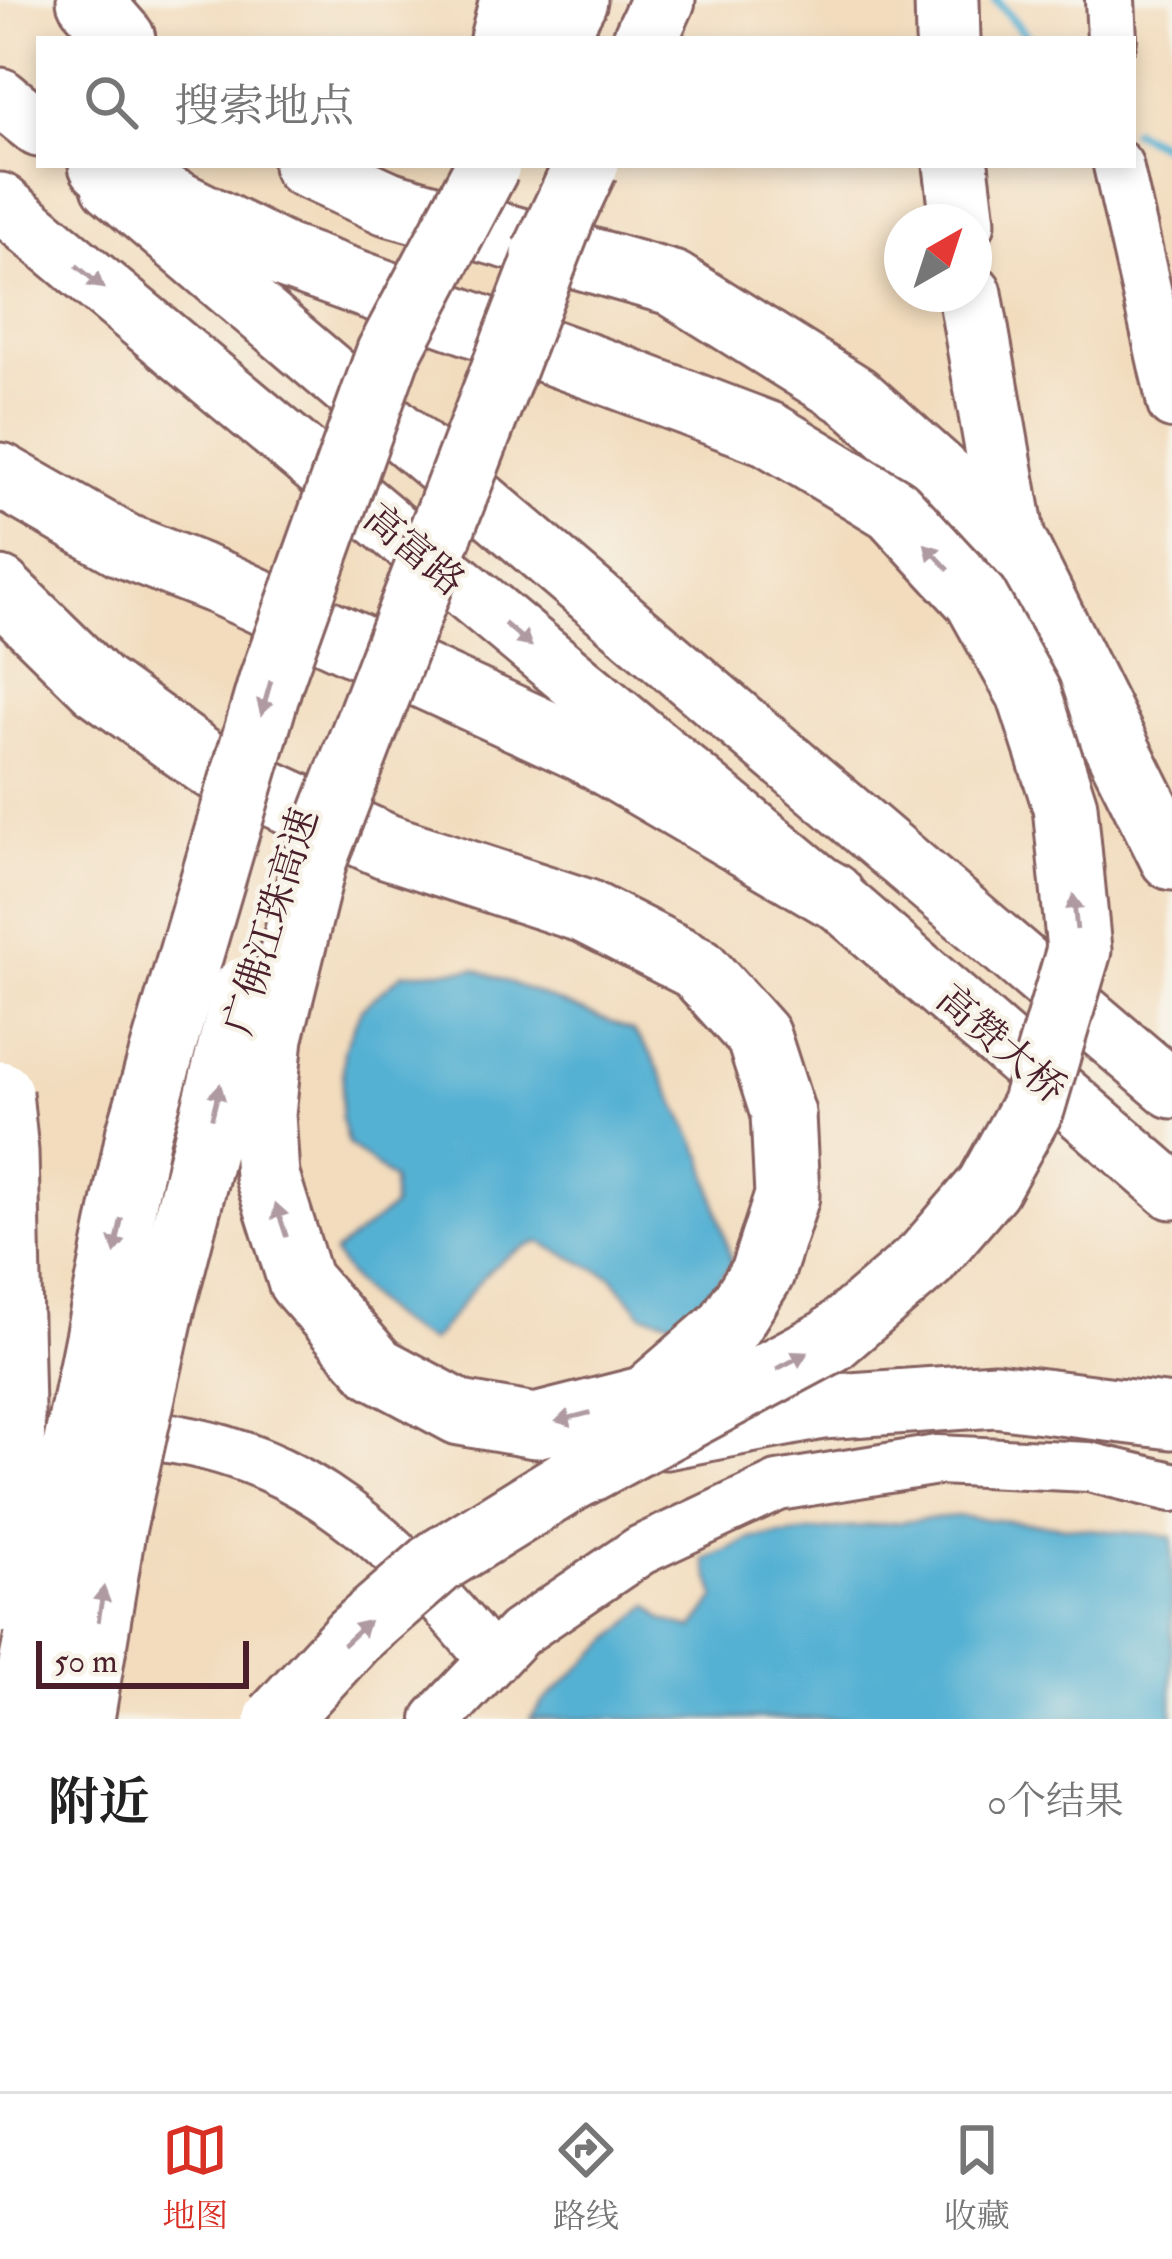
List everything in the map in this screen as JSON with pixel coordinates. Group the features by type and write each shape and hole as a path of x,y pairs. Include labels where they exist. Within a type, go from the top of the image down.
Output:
{"highway":[{"path":"89,0 120,36"},
{"path":"503,36 512,0"},
{"path":"556,36 574,0"},
{"path":"646,36 663,0"},
{"path":"947,0 948,36"},
{"path":"0,97 36,126"},
{"name":"高富路","path":"88,168 890,846"},
{"path":"107,168 284,256 770,434 893,508 976,598 1029,694 1064,806 1079,950 1033,1106 988,1186 926,1259 830,1341 488,1527 439,1561 353,1636 277,1719"},
{"path":"311,168 388,202 672,283 854,397 1013,539"},
{"path":"388,354 454,168"},
{"name":"广佛江珠高速","path":"20,1719 139,1135 272,681 388,354 486,168"},
{"path":"956,168 961,204"},
{"path":"0,589 98,685 211,766 386,846 585,911 698,968 758,1036 782,1114 788,1196 762,1273 728,1328 646,1399 535,1426 460,1413 376,1368 300,1281 267,1176 263,1114 272,1037 315,859 574,191"},
{"name":"广佛江珠高速","path":"82,1719 133,1439 246,983 374,602 574,191"},
{"name":"高富路","path":"0,202 832,896"},
{"path":"973,312 1013,539 1172,858"},
{"path":"0,476 123,545 220,583 584,750 832,896"},
{"name":"高赞大桥","path":"890,846 1172,1088"},
{"name":"高赞大桥","path":"832,896 1172,1190"},
{"path":"0,1093 6,1152 14,1452 0,1600"},
{"path":"640,1442 822,1407 995,1395 1172,1417"}],"main road":[{"path":"1110,0 1112,36"},
{"path":"1119,168 1172,404"},
{"path":"0,1439 49,1432 152,1433 231,1451 290,1475 355,1516 401,1558 491,1659"},
{"path":"437,1719 519,1633 640,1550 778,1486 937,1460 1089,1467 1172,1487"}],"water":[{"path":"475,969 633,1031 651,1054 704,1159 732,1264 706,1296 674,1321 642,1314 612,1277 539,1242 489,1271 431,1341 376,1304 334,1253 393,1207 393,1180 348,1144 341,1118 344,1049 361,1009 403,973"},
{"path":"956,1516 1172,1537 1172,1719 530,1719 649,1605 662,1619 693,1629 716,1597 704,1560 753,1538"}],"waterway":[{"path":"996,0 1026,36"},
{"path":"1136,132 1172,150"}]}
